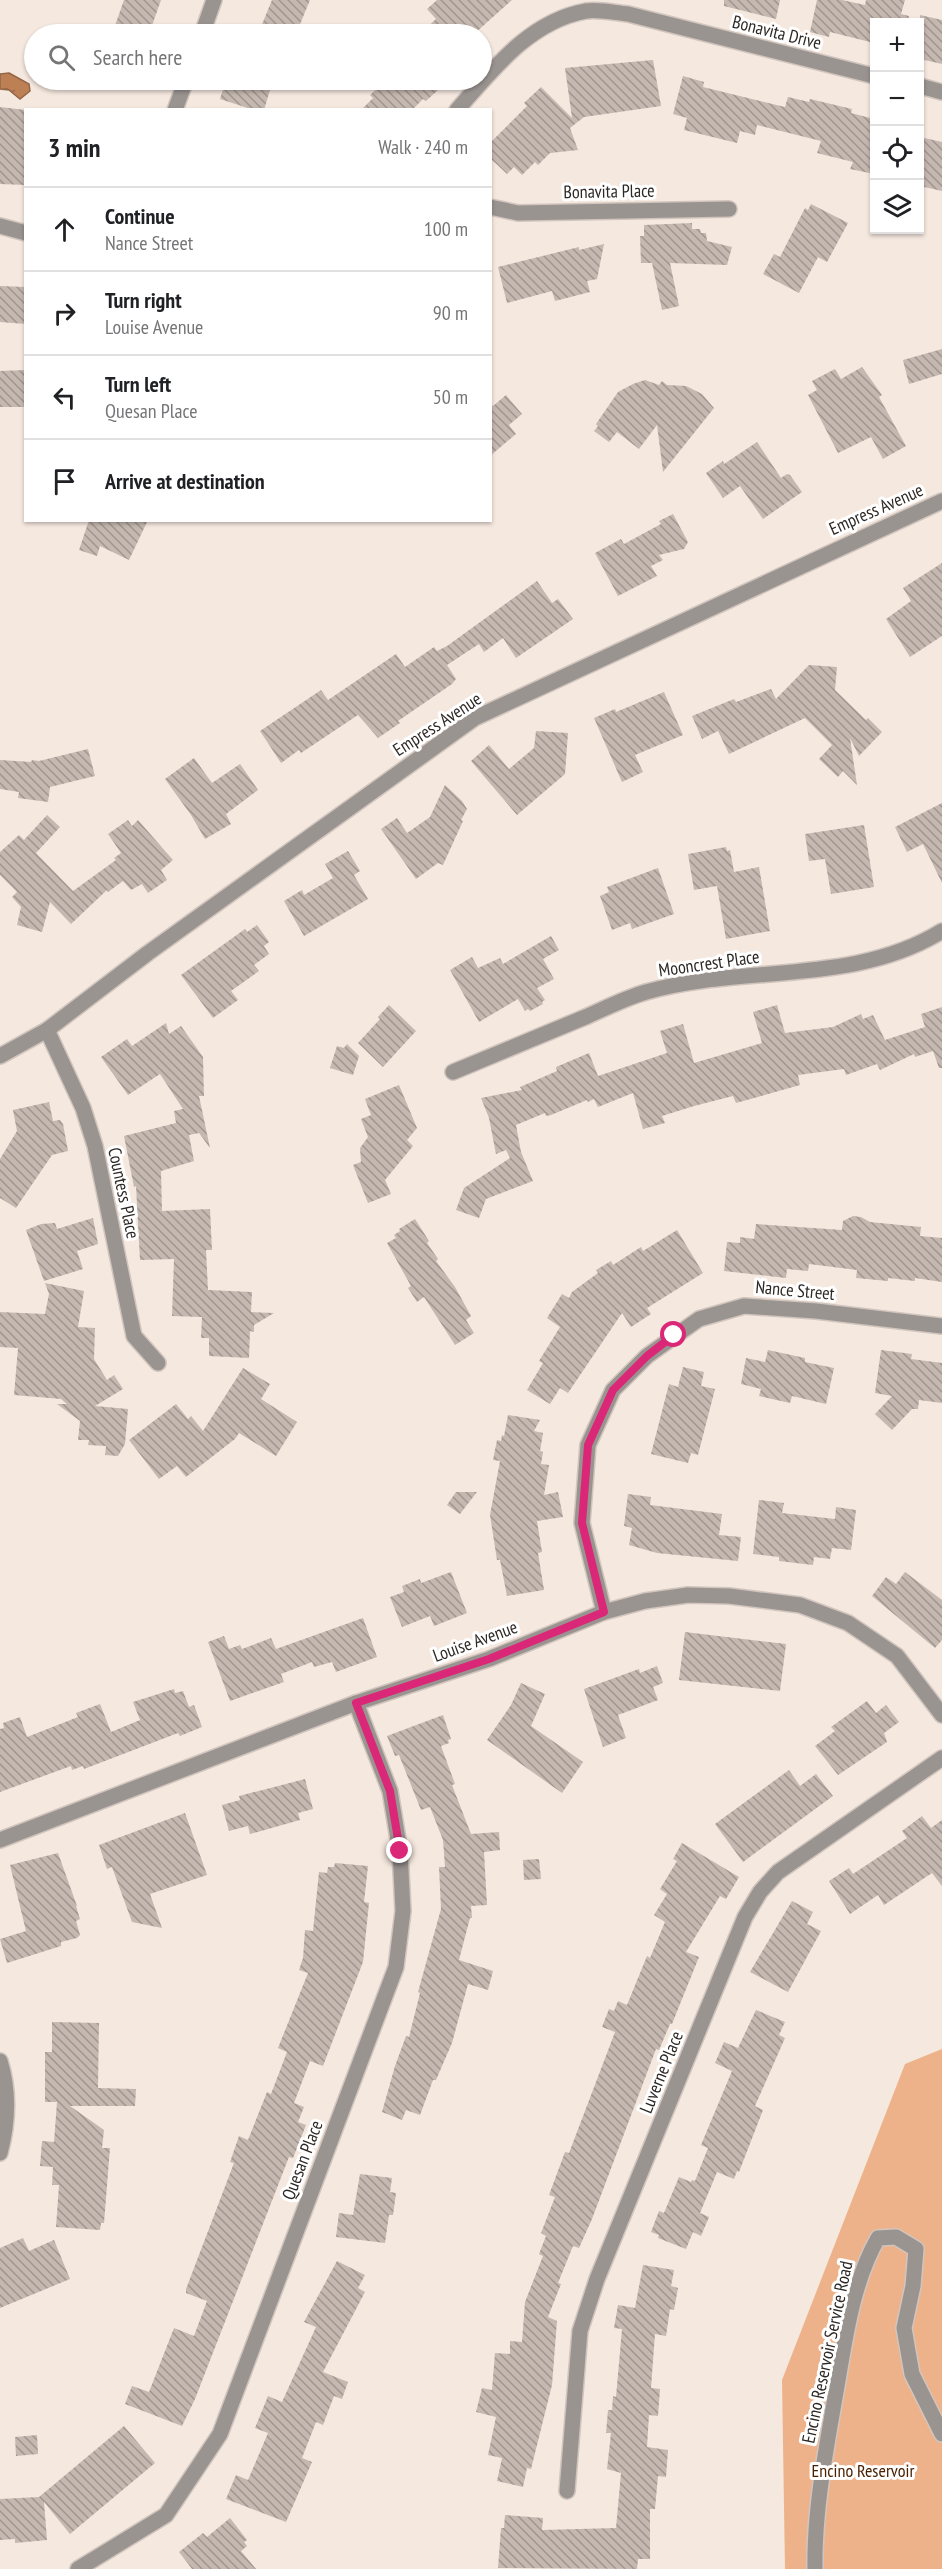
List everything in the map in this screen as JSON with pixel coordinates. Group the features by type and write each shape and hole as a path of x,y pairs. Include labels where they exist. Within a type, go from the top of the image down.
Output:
{"street":[{"path":"206,24 214,0"},
{"name":"Bonavita Drive","path":"492,71 540,27 587,10 628,14 870,75"},
{"path":"924,87 942,92"},
{"path":"176,108 182,90"},
{"name":"Bonavita Drive","path":"459,108 475,90"},
{"name":"Bonavita Place","path":"492,207 518,213 729,209"},
{"path":"0,226 24,232"},
{"name":"Empress Avenue","path":"0,1056 47,1030 148,953 475,718 942,501"},
{"name":"Mooncrest Place","path":"453,1072 645,992 689,983 825,969 873,960 918,946 942,931"},
{"name":"Countess Place","path":"47,1030 84,1108 95,1146 134,1336 158,1364"},
{"name":"Nance Street","path":"604,1612 582,1523 588,1445 613,1390 647,1356 699,1319 744,1306 816,1311 942,1326"},
{"name":"Louise Avenue","path":"0,1840 356,1703 489,1659 604,1612 645,1601 688,1595 729,1596 800,1605 848,1623 897,1656 942,1715"},
{"name":"Quesan Place","path":"78,2569 166,2515 220,2434 396,1968 403,1911 398,1841 390,1791 356,1703"},
{"name":"Luverne Place","path":"567,2491 580,2331 597,2279 745,1917 760,1892 778,1872 942,1758"},
{"path":"0,2061 7,2118 0,2153"},
{"name":"Encino Reservoir Service Road","path":"815,2569 824,2462 846,2340 865,2260 878,2238 896,2236 916,2249 913,2286 904,2328 912,2374 942,2434"}],"green space":[{"name":"Encino Reservoir","path":"942,2049 942,2569 785,2569 782,2380 905,2064"}],"water":[{"path":"9,73 24,81 24,90 30,91 20,99 9,90 0,89 0,74"}],"building":[{"path":"124,0 161,0 153,24 116,24"},
{"path":"272,0 310,0 300,24 262,24"},
{"path":"437,0 512,0 485,24 431,24 436,19 427,9"},
{"path":"724,0 780,0 776,19 724,6"},
{"path":"817,0 842,0 865,5 866,0 905,0 901,14 909,16 909,18 870,18 870,42 830,32 829,37 810,32"},
{"path":"920,15 942,20 942,64 924,60 924,18 920,18"},
{"path":"653,60 661,106 584,117 570,128 578,150 550,153 538,165 535,162 522,175 514,167 507,174 492,160 492,141 527,106 524,103 541,87 572,118 565,68"},
{"path":"683,76 704,82 703,87 785,107 788,97 809,102 810,99 852,109 851,113 870,118 870,173 850,169 853,162 817,153 821,141 757,125 755,135 740,131 737,143 684,130 687,118 673,114"},
{"path":"223,90 270,90 265,108 248,108 220,99"},
{"path":"376,90 438,90 426,101 423,99 414,108 363,108 373,98 370,95"},
{"path":"0,107 24,110 24,185 0,184"},
{"path":"924,138 942,142 942,191 924,187"},
{"path":"811,204 848,223 827,262 818,257 799,293 763,274 774,254 780,257 805,208 808,210"},
{"path":"692,223 692,229 700,229 701,233 706,233 707,241 732,247 727,265 670,263 679,306 662,310 652,263 641,263 640,236 644,236 644,225"},
{"path":"604,244 597,279 587,281 590,292 555,301 552,291 507,303 498,267 579,247 579,250"},
{"path":"0,286 24,287 24,324 0,322"},
{"path":"942,349 942,374 909,384 903,360"},
{"path":"862,367 882,395 879,397 906,446 883,459 871,437 838,453 808,395 817,390 812,381 835,369 841,379"},
{"path":"24,370 24,407 0,407 0,371"},
{"path":"645,380 659,385 662,381 667,385 686,386 702,394 714,408 663,472 657,425 639,449 617,432 609,442 594,431 598,426 596,424 618,392"},
{"path":"506,395 522,414 509,425 516,434 492,454 492,405"},
{"path":"757,442 781,478 787,474 790,475 802,492 763,519 740,486 723,498 706,473"},
{"path":"673,514 688,542 684,549 659,555 663,560 651,566 657,576 618,596 595,553 621,539 624,544 661,524 659,521"},
{"path":"88,522 147,522 129,560 100,546 97,556 79,550"},
{"path":"942,563 942,636 910,657 886,619 911,601 903,588"},
{"path":"537,581 552,603 558,599 573,619 516,658 503,638 484,652 479,644 447,665 456,679 452,684 398,721 400,723 378,738 358,715 301,753 299,750 281,763 260,731 321,690 328,700 396,654 405,667 434,647 437,651 447,646"},
{"path":"809,665 837,667 835,690 882,732 859,756 850,738 857,785 843,771 838,777 819,759 832,745 805,718 729,754 718,731 702,739 692,716 734,699 736,702 771,689 776,699"},
{"path":"664,692 683,735 635,755 643,772 622,782 594,718 615,709 616,712"},
{"path":"536,731 568,733 565,774 517,815 471,761 489,745 509,769 534,748"},
{"path":"88,749 95,776 50,787 48,802 18,798 19,792 0,789 0,760 39,761"},
{"path":"194,758 212,783 240,764 258,790 226,814 231,824 205,839 165,779"},
{"path":"445,785 467,809 443,865 438,863 416,879 381,829 397,818 407,833 430,817"},
{"path":"942,803 942,883 923,844 907,852 895,827"},
{"path":"47,815 60,827 36,853 73,891 116,860 114,858 121,853 108,834 128,820 132,826 138,820 173,860 161,870 167,880 148,893 142,884 131,890 123,881 108,892 107,890 71,924 50,902 42,932 17,925 21,907 12,897 17,892 0,875 0,852 19,835 24,840"},
{"path":"864,825 874,887 831,894 825,859 809,861 805,834"},
{"path":"726,847 727,851 730,850 734,872 759,867 770,931 726,939 717,886 694,890 688,854"},
{"path":"348,851 360,871 354,875 368,899 304,936 284,901 302,890 304,895 333,878 325,864"},
{"path":"658,868 674,914 632,929 630,923 612,930 600,896 609,892 607,887"},
{"path":"257,925 269,942 264,946 269,954 254,965 259,971 231,991 238,1000 213,1018 181,975 245,929 247,932"},
{"path":"551,936 559,950 543,959 554,979 537,988 545,1000 543,1004 530,1011 528,1009 525,1011 518,999 479,1022 450,970 472,957 478,968 500,958 503,964"},
{"path":"389,1005 416,1031 383,1067 358,1043 380,1019 378,1017"},
{"path":"777,1005 785,1033 833,1027 861,1014 863,1019 873,1015 885,1040 925,1027 921,1014 942,1007 942,1068 939,1068 933,1051 915,1057 914,1054 880,1070 877,1064 846,1075 844,1069 798,1075 800,1085 736,1103 733,1096 694,1106 662,1116 665,1123 643,1129 633,1093 598,1107 594,1099 588,1102 587,1100 551,1115 546,1116 545,1113 516,1125 521,1152 533,1181 486,1199 479,1218 456,1210 464,1188 510,1158 506,1150 496,1154 489,1118 481,1098 522,1090 520,1087 557,1071 556,1067 589,1053 598,1076 667,1053 660,1031 683,1024 694,1063 762,1043 753,1012"},
{"path":"166,1023 169,1034 181,1026 203,1057 204,1096 199,1096 210,1148 199,1133 189,1135 194,1161 161,1171 162,1211 210,1209 212,1250 206,1250 208,1290 252,1292 251,1312 274,1313 254,1325 254,1332 250,1331 249,1358 209,1356 209,1338 201,1338 202,1317 172,1316 174,1259 140,1260 136,1186 134,1187 124,1136 176,1123 174,1111 183,1109 160,1074 128,1095 101,1057 127,1039 132,1046"},
{"path":"347,1044 359,1056 353,1075 330,1068 337,1046 344,1048"},
{"path":"399,1085 417,1128 407,1140 413,1146 385,1180 391,1194 368,1203 353,1165 361,1162 360,1148 368,1137 361,1119 371,1115 365,1099"},
{"path":"49,1102 53,1121 60,1120 63,1124 68,1151 52,1155 16,1208 0,1198 0,1159 17,1131 13,1110"},
{"path":"853,1216 870,1222 921,1227 920,1236 942,1238 942,1282 915,1278 915,1281 888,1278 888,1281 856,1278 857,1270 809,1264 808,1271 787,1269 786,1278 724,1271 727,1242 740,1243 740,1237 754,1239 756,1224 842,1230 843,1221"},
{"path":"93,1218 98,1244 77,1251 83,1269 44,1281 26,1230 41,1224 55,1223 57,1229"},
{"path":"415,1219 438,1259 436,1261 455,1287 471,1316 466,1320 474,1333 455,1345 424,1297 417,1302 408,1288 411,1286 387,1243 396,1238 394,1235 400,1231 399,1229"},
{"path":"677,1230 703,1273 647,1308 651,1314 631,1327 622,1313 568,1393 560,1388 550,1404 527,1390 543,1363 539,1361 560,1327 547,1318 562,1294 569,1298 572,1292 598,1273 596,1270 611,1261 613,1265 641,1247 643,1251"},
{"path":"45,1283 84,1291 78,1327 95,1328 94,1359 107,1380 114,1375 123,1389 95,1406 128,1409 125,1444 118,1456 105,1455 106,1446 88,1445 89,1440 78,1440 80,1421 57,1404 67,1404 61,1399 14,1395 18,1348 0,1347 0,1312 45,1314 49,1294"},
{"path":"768,1350 805,1358 805,1362 834,1368 826,1404 792,1396 790,1403 759,1396 761,1389 741,1384 746,1358 765,1362"},
{"path":"881,1350 912,1354 911,1359 942,1363 942,1403 919,1400 918,1409 912,1409 892,1430 875,1414 892,1396 875,1393"},
{"path":"683,1367 704,1372 701,1386 715,1389 698,1455 691,1453 688,1463 651,1454 669,1384 678,1387"},
{"path":"243,1368 270,1384 261,1399 297,1422 276,1456 239,1433 235,1439 186,1477 177,1466 159,1479 129,1440 176,1404 188,1419 191,1416 203,1431"},
{"path":"508,1415 540,1420 534,1431 543,1433 540,1451 543,1452 541,1464 549,1465 544,1495 558,1492 563,1517 537,1521 542,1552 538,1553 544,1590 507,1596 500,1560 497,1560 490,1515 500,1461 493,1460 497,1440 501,1441 502,1435 504,1436"},
{"path":"456,1492 477,1492 460,1514 447,1505"},
{"path":"628,1494 651,1497 650,1505 722,1514 719,1535 741,1537 738,1561 657,1553 629,1545 632,1528 624,1526"},
{"path":"759,1500 784,1503 782,1513 835,1519 836,1507 856,1510 851,1550 832,1548 830,1559 814,1557 813,1565 779,1561 779,1557 753,1554"},
{"path":"451,1572 467,1613 434,1626 430,1616 402,1627 390,1597 404,1592 402,1586 420,1579 421,1583"},
{"path":"905,1572 942,1600 942,1640 935,1648 872,1596 886,1577 896,1584"},
{"path":"363,1618 377,1657 336,1672 332,1662 314,1667 312,1662 281,1674 284,1682 230,1701 208,1642 224,1636 229,1649 240,1645 242,1649 271,1638 276,1649"},
{"path":"685,1632 786,1644 780,1691 679,1680"},
{"path":"657,1666 663,1683 653,1687 658,1700 618,1715 626,1738 603,1747 584,1689 639,1669 640,1673"},
{"path":"521,1683 545,1694 531,1726 583,1762 562,1793 487,1740 511,1705"},
{"path":"174,1689 175,1693 183,1691 189,1707 194,1705 202,1727 180,1736 178,1733 84,1769 83,1766 72,1770 71,1766 0,1792 0,1729 4,1728 3,1723 20,1717 27,1737 78,1717 76,1713 100,1704 111,1732 140,1720 133,1702"},
{"path":"867,1701 876,1713 886,1705 899,1722 884,1733 887,1742 838,1775 815,1746 835,1731 831,1727"},
{"path":"443,1715 451,1739 448,1740 449,1743 441,1746 455,1784 452,1785 471,1834 499,1832 500,1850 484,1852 487,1905 471,1906 472,1918 470,1918 459,1960 493,1971 488,1990 468,1984 452,2043 436,2080 433,2080 420,2115 406,2110 402,2120 382,2112 395,2066 406,2036 409,2037 420,1993 418,1992 441,1909 439,1867 445,1867 443,1840 430,1807 421,1810 399,1755 395,1756 387,1736"},
{"path":"789,1770 800,1786 816,1774 833,1796 743,1862 715,1824"},
{"path":"305,1779 313,1809 298,1813 300,1820 250,1834 248,1826 229,1831 222,1805 240,1800 239,1796"},
{"path":"185,1813 207,1875 150,1894 162,1928 132,1922 112,1867 107,1869 99,1845"},
{"path":"922,1816 931,1828 942,1820 942,1886 932,1873 884,1905 878,1895 850,1914 829,1881 849,1868 853,1874 907,1838 902,1831"},
{"path":"682,1843 739,1877 726,1899 720,1896 686,1952 699,1957 672,2024 659,2050 656,2049 592,2219 579,2248 573,2246 558,2283 561,2284 548,2317 557,2321 552,2385 531,2469 527,2468 523,2487 497,2481 502,2458 488,2455 496,2417 476,2412 482,2388 492,2390 495,2353 510,2354 510,2341 522,2342 525,2302 543,2256 539,2254 546,2236 541,2233 555,2197 549,2195 565,2152 569,2153 615,2032 602,2027 609,2009 614,2011 618,2001 627,2005 647,1956 650,1958 665,1922 654,1915 667,1894 660,1889 677,1861 673,1859"},
{"path":"58,1853 77,1906 80,1919 76,1921 80,1935 61,1942 61,1946 7,1963 0,1939 26,1931 10,1865"},
{"path":"539,1859 541,1879 524,1880 523,1860"},
{"path":"335,1863 368,1866 364,1902 369,1903 363,1962 323,2066 310,2061 294,2103 304,2107 298,2122 306,2125 293,2158 289,2157 195,2399 182,2426 125,2404 132,2386 149,2392 174,2328 194,2336 207,2301 186,2293 186,2289 234,2163 230,2162 239,2136 248,2140 267,2092 271,2094 287,2052 278,2048 308,1973 299,1970 303,1958 305,1930 313,1931 319,1872 327,1873 328,1867 334,1867"},
{"path":"792,1901 813,1912 807,1924 821,1931 788,1992 750,1972"},
{"path":"756,2010 785,2022 779,2035 785,2038 755,2106 763,2110 739,2172 737,2171 734,2179 717,2172 700,2213 709,2217 701,2236 693,2232 686,2249 658,2238 659,2235 651,2232 659,2211 664,2213 679,2177 691,2182 695,2181 708,2148 701,2145 732,2071 715,2063 724,2042 738,2048"},
{"path":"52,2022 99,2023 98,2088 136,2089 135,2106 70,2106 104,2130 102,2148 110,2148 104,2223 101,2223 100,2230 56,2227 59,2185 52,2185 53,2167 40,2166 42,2141 54,2142 57,2102 45,2102 45,2052 52,2052"},
{"path":"360,2174 392,2178 390,2192 396,2193 393,2215 389,2215 385,2243 336,2237 339,2213 353,2215"},
{"path":"23,2238 29,2251 54,2240 70,2279 0,2308 0,2248"},
{"path":"337,2261 365,2275 358,2288 365,2292 323,2372 348,2382 342,2399 334,2396 323,2425 316,2422 302,2458 312,2462 286,2522 226,2499 236,2475 248,2480 268,2433 255,2428 268,2396 282,2402 316,2327 304,2322"},
{"path":"643,2265 674,2270 671,2286 678,2288 674,2310 670,2309 666,2336 655,2334 651,2388 660,2389 658,2416 649,2415 647,2447 668,2450 666,2477 658,2476 655,2509 650,2509 650,2559 638,2559 637,2569 498,2568 501,2528 504,2528 505,2515 543,2518 542,2530 616,2528 621,2473 607,2469 611,2433 606,2433 608,2410 612,2410 613,2396 616,2397 622,2329 614,2328 618,2305 635,2308"},
{"path":"124,2426 155,2463 70,2534 44,2502 47,2540 15,2543 15,2539 0,2540 0,2499 39,2497"},
{"path":"37,2435 38,2454 16,2456 15,2437"},
{"path":"230,2518 247,2540 244,2542 247,2546 241,2551 256,2569 192,2569 179,2552 203,2533 207,2537"}],"route":[{"path":"400,1851 390,1791 356,1703 489,1659 604,1612 582,1523 588,1445 613,1390 647,1356 674,1335"}]}
